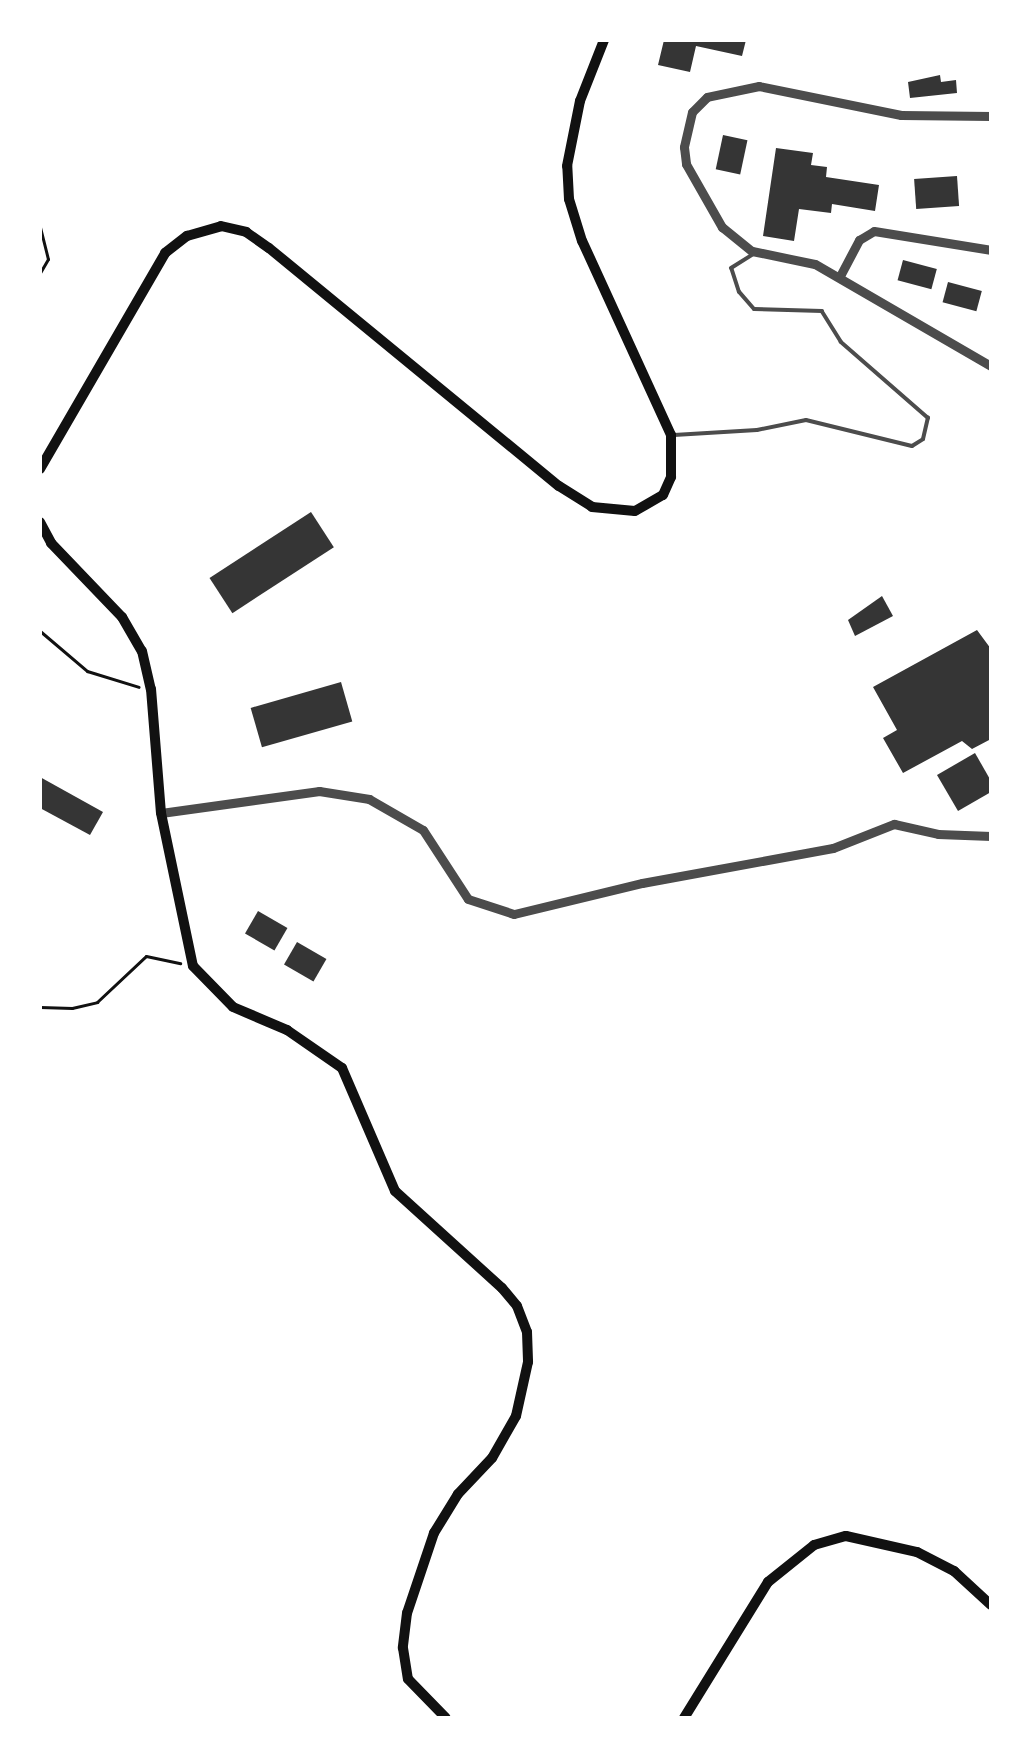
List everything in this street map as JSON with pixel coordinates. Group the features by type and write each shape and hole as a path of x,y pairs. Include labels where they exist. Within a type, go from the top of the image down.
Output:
{"main road":[{"path":"40,469 165,253 187,236 221,226 246,232 269,248 559,486 592,507 635,511 663,495 673,465 671,435 582,241 569,199 567,166 580,101 604,40"},
{"path":"40,522 51,543 122,617 142,651 151,689 161,813 193,966 233,1007 287,1030 342,1068 395,1191 502,1288 517,1306 527,1332 528,1362 516,1416 492,1458 458,1494 434,1533 407,1613 403,1648 408,1679 446,1718"},
{"path":"684,1718 768,1582 814,1545 846,1536 917,1552 954,1571 991,1605"}],"street":[{"path":"991,116 901,115 759,86 707,97 692,112 684,147 686,164 722,227 757,252 815,264 840,276 991,366"},
{"path":"840,276 859,240 874,231 991,250"},
{"path":"161,813 319,791 369,799 423,830 468,899 514,914 642,883 833,848 894,824 938,834 991,836"}],"lane":[{"path":"671,435 757,430 806,420 912,446 923,439 928,418 841,342 822,311 754,309 739,292 731,268 757,252"}],"path":[{"path":"40,227 48,259 40,273"},
{"path":"40,631 87,671 117,684 151,689"},
{"path":"40,1007 72,1008 97,1002 146,956 193,966"}],"building":[{"path":"664,40 746,40 742,56 696,46 690,72 658,65"},
{"path":"940,75 941,82 956,80 957,93 910,98 908,82"},
{"path":"723,135 747,140 740,174 716,169"},
{"path":"776,148 813,153 811,165 827,167 826,177 879,185 875,211 832,204 831,213 799,209 794,241 763,236"},
{"path":"957,176 959,206 916,209 914,179"},
{"path":"903,260 937,269 931,289 898,280"},
{"path":"948,282 982,291 976,311 943,302"},
{"path":"311,512 334,547 232,613 210,578"},
{"path":"882,596 893,616 855,636 848,620"},
{"path":"977,630 991,649 991,739 972,749 962,741 903,773 883,738 897,730 873,687"},
{"path":"341,682 352,721 262,747 251,708"},
{"path":"975,753 991,781 991,792 958,811 937,775"},
{"path":"40,777 103,812 90,835 40,808"},
{"path":"258,911 287,928 274,951 245,934"},
{"path":"297,942 326,959 313,982 284,965"}]}
